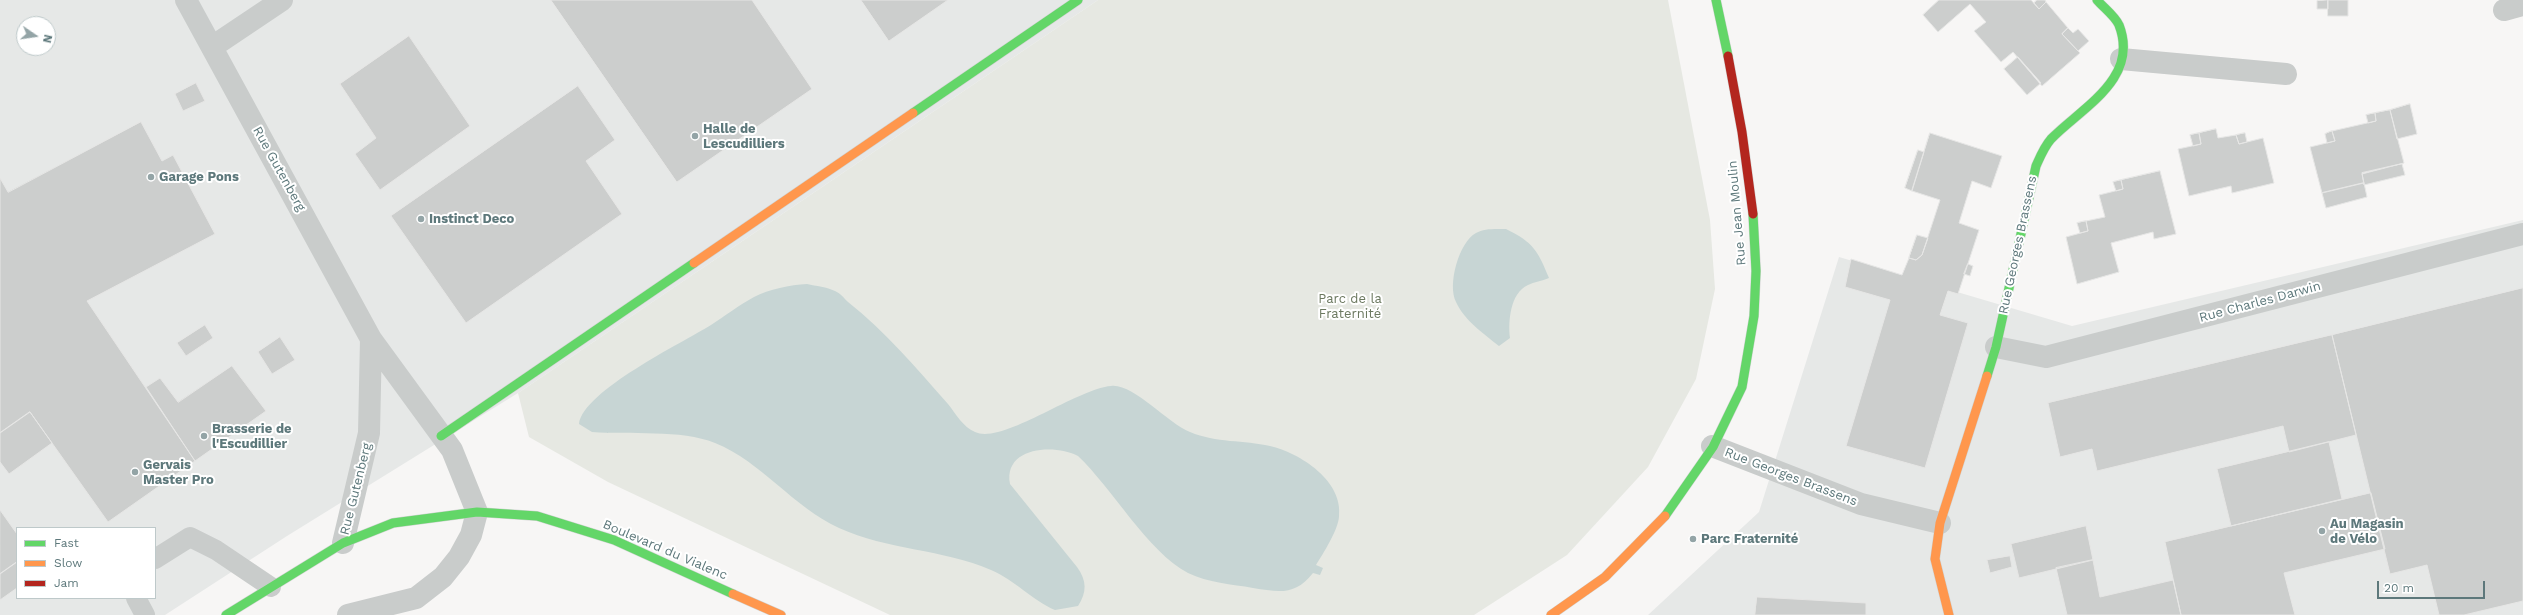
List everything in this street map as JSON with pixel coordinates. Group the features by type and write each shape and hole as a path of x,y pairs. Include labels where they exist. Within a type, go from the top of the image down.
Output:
{"street":[{"name":"Rue Gutenberg","path":"186,0 371,339 452,450 477,512"},
{"path":"212,47 282,0"},
{"path":"441,436 1078,0"},
{"name":"Rue Jean Moulin","path":"1551,615 1604,578 1664,519 1702,466 1740,395 1755,325 1756,247 1741,122 1716,0"},
{"name":"Rue Georges Brassens","path":"1948,614 1935,559 1940,523 1996,347 2036,166 2050,141 2110,87 2121,68 2123,48 2118,25 2097,0"},
{"path":"2121,59 2286,74"},
{"name":"Rue Charles Darwin","path":"1996,347 2046,357 2523,234"},
{"name":"Rue Gutenberg","path":"342,543 369,433 371,339"},
{"name":"Rue Georges Brassens","path":"1712,446 1861,504 1940,523"},
{"path":"348,615 416,598 442,577 459,557 471,535 477,512"},
{"name":"Boulevard du Vialenc","path":"226,615 342,543 393,523 477,512 537,516 614,540 781,615"}],"lane":[{"path":"156,558 190,537 216,550 271,587"},
{"path":"136,599 144,615"}],"shaded area":[{"path":"0,0 1098,0 518,393 287,536 165,615 0,615"},
{"path":"2523,220 2523,615 1648,615 1759,512 1839,257 2072,326"},
{"path":"1506,229 1523,238 1534,248 1549,278 1528,285 1517,294 1510,316 1510,338 1499,346 1464,315 1456,302 1453,285 1456,264 1464,245 1470,238 1483,230"},
{"path":"807,284 829,288 840,294 888,338 948,404 963,424 975,432 987,434 1003,431 1079,396 1096,389 1111,386 1120,387 1140,397 1171,421 1200,436 1270,446 1294,455 1318,471 1335,492 1339,504 1339,517 1336,528 1330,542 1316,565 1323,568 1320,575 1313,573 1300,586 1286,591 1279,591 1220,583 1188,573 1173,563 1159,550 1131,519 1091,469 1078,456 1057,450 1033,451 1023,455 1015,462 1010,471 1010,484 1077,567 1083,577 1085,586 1083,596 1078,606 1055,610 1039,601 1000,574 973,563 876,541 839,528 807,509 748,461 715,443 687,436 671,434 592,432 579,424 585,411 597,397 636,369 711,325 754,297 780,288"}],"green space":[{"name":"Parc de la Fraternité","path":"1098,0 1668,0 1710,220 1715,289 1696,379 1648,467 1567,555 1474,615 890,615 608,482 529,437 518,393"}],"building":[{"name":"Halle de Lescudilliers","path":"551,0 752,0 812,89 677,182"},
{"path":"861,0 948,0 889,41"},
{"path":"1939,0 2031,0 2039,9 2046,2 2068,28 2062,34 2080,53 2042,86 2013,52 2001,62 1974,31 1986,22 1970,4 1938,32 1923,15"},
{"path":"2037,0 2045,0 2046,2 2039,9 2034,3"},
{"path":"2328,0 2348,0 2348,16 2328,16"},
{"path":"2328,0 2328,9 2317,9 2317,1"},
{"path":"2068,28 2073,33 2078,29 2089,41 2078,51 2062,34"},
{"path":"409,36 470,126 380,190 355,154 376,138 340,84"},
{"path":"2018,57 2041,83 2027,95 2004,69"},
{"path":"196,83 205,101 183,111 175,94"},
{"path":"578,86 615,140 586,161 622,214 466,323 391,216"},
{"path":"2410,104 2417,134 2397,139 2390,110"},
{"path":"2390,110 2404,163 2362,174 2364,183 2322,193 2310,147 2335,141 2332,131 2376,121 2375,113"},
{"path":"2375,113 2376,121 2368,123 2366,115"},
{"path":"141,122 162,161 173,155 215,234 87,301 195,461 108,522 30,412 0,433 0,178 8,192"},
{"path":"2216,129 2218,138 2236,135 2239,144 2263,138 2274,183 2232,193 2231,186 2189,196 2178,149 2201,144 2199,133"},
{"path":"2332,131 2335,141 2327,143 2325,134"},
{"path":"1930,133 2002,156 1991,188 1972,181 1959,223 1979,230 1958,294 1948,291 1940,315 1968,323 1925,468 1846,446 1890,300 1845,287 1851,259 1902,275 1909,258 1916,260 1922,255 1940,200 1912,191"},
{"path":"2199,133 2201,144 2193,146 2190,135"},
{"path":"2245,133 2247,142 2239,144 2236,135"},
{"path":"1918,150 1924,152 1912,191 1905,188"},
{"path":"2402,164 2405,175 2364,185 2362,173"},
{"path":"2160,171 2176,234 2154,239 2153,232 2111,243 2119,272 2077,284 2066,237 2088,231 2086,221 2105,217 2099,195 2123,189 2121,180"},
{"path":"2121,180 2123,189 2116,191 2113,182"},
{"path":"2364,183 2367,197 2326,208 2322,193"},
{"path":"2086,221 2088,231 2080,233 2077,223"},
{"path":"1917,235 1928,238 1922,255 1916,260 1909,258"},
{"path":"1968,264 1973,266 1970,276 1964,274"},
{"path":"2523,288 2523,601 2464,615 2439,615 2427,565 2390,574 2332,335"},
{"path":"205,325 213,338 186,356 177,343"},
{"path":"2332,335 2356,435 2289,452 2283,426 2097,471 2092,449 2060,457 2048,403"},
{"path":"280,337 295,360 272,374 258,352"},
{"name":"Brasserie de l'Escudillier","path":"232,366 266,411 195,461 146,387 160,378 178,402"},
{"path":"30,412 52,443 9,474 0,462 0,433"},
{"path":"2329,442 2342,499 2231,526 2217,469"},
{"path":"2371,493 2385,549 2284,573 2295,615 2181,615 2165,542"},
{"path":"0,510 16,533 16,563 0,574"},
{"path":"2086,526 2093,560 2019,578 2011,544"},
{"path":"2010,556 2012,567 1990,573 1987,560"},
{"path":"2093,560 2100,597 2173,580 2181,615 2067,615 2056,568"},
{"path":"16,563 16,589 0,600 0,574"},
{"path":"1757,597 1866,603 1866,615 1755,615"}],"traffic: fast":[{"path":"913,113 1078,0"},
{"path":"1716,0 1728,56"},
{"path":"1987,376 1996,347 2036,166 2044,149 2051,139 2104,91 2115,77 2121,61 2123,44 2119,25 2112,15 2097,0"},
{"path":"1665,516 1713,447 1742,387 1754,316 1756,271 1753,214"},
{"path":"441,436 694,263"},
{"path":"226,615 343,543 393,523 477,512 537,516 614,540 733,594"}],"traffic: slow":[{"path":"694,263 913,113"},
{"path":"1949,615 1935,559 1940,523 1987,376"},
{"path":"1551,615 1605,577 1665,516"},
{"path":"733,594 781,615"}],"traffic: jam":[{"path":"1728,56 1742,132 1753,214"}],"place":[{"name":"Halle de Lescudilliers","path":"695,136"},
{"name":"Garage Pons","path":"151,177"},
{"name":"Instinct Deco","path":"421,219"},
{"name":"Brasserie de l'Escudillier","path":"204,436"},
{"name":"Gervais Master Pro","path":"135,472"},
{"name":"Au Magasin de Vélo","path":"2322,531"},
{"name":"Parc Fraternité","path":"1693,539"}]}
